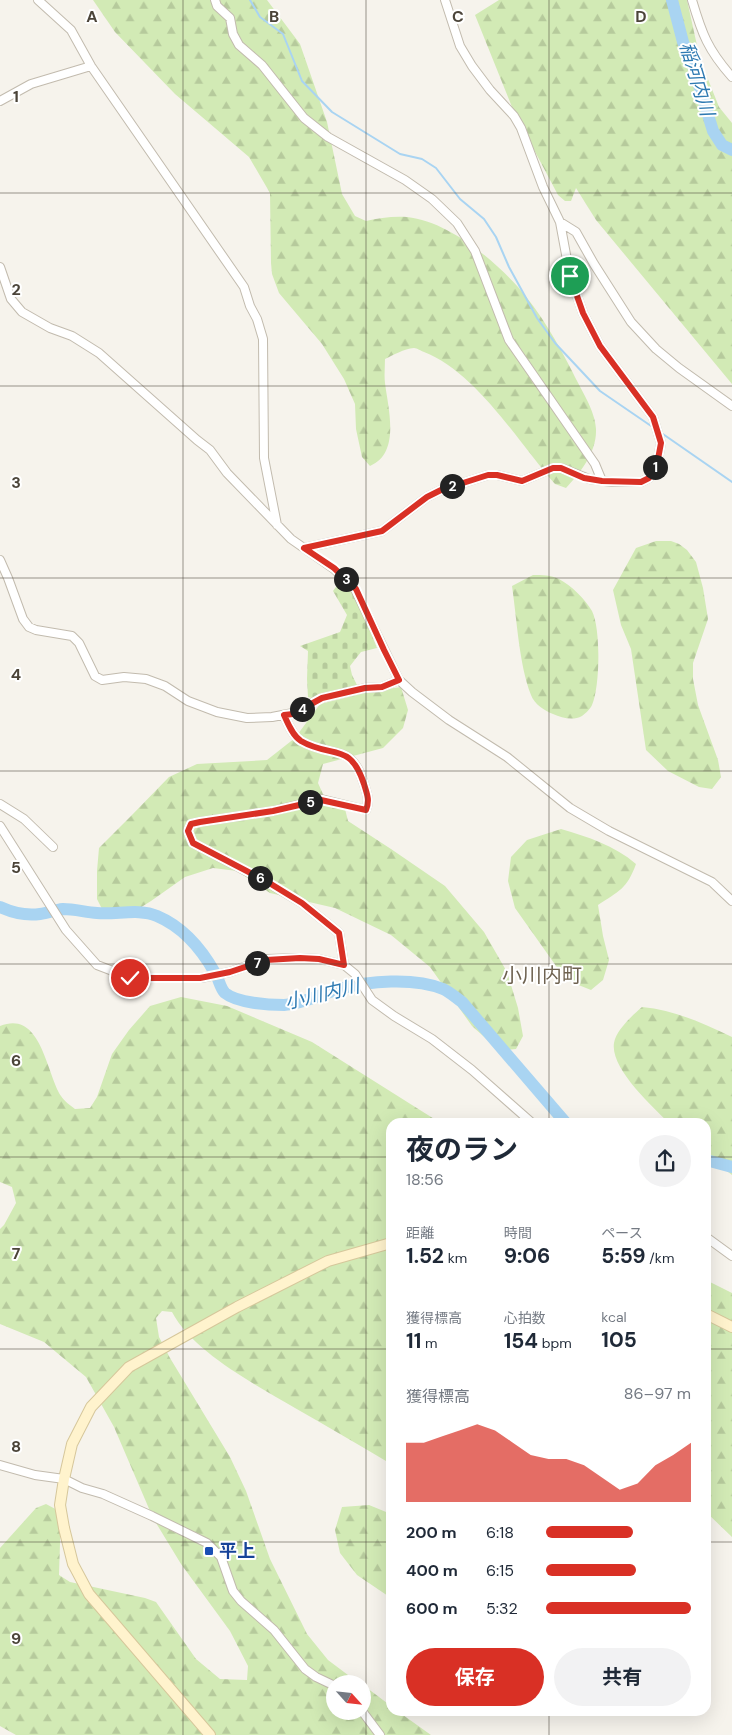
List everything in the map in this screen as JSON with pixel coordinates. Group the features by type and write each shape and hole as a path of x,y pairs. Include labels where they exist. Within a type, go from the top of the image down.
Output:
{"street":[{"path":"38,0 70,30 91,66 244,287 250,306 258,318 263,339 264,458 277,524"},
{"path":"215,0 217,6 230,18 233,34 239,45 262,65 304,118 317,131 374,162 425,194 450,215 466,234 486,276 504,331 595,464 602,481"},
{"path":"304,548 382,531 427,497 441,490 488,475 497,475 522,481 553,468 561,468 584,478 602,481 641,482 649,478 658,459 661,443 653,417 600,346 583,313 570,276 560,222 542,187 521,128 514,116 490,90 472,66 460,46 444,0"},
{"path":"692,0 699,25 708,46 716,59 732,77"},
{"path":"0,101 31,84 91,66"},
{"path":"560,222 576,232 631,322 656,349 732,406"},
{"path":"0,267 11,299 22,312 50,328 72,336 99,353 210,450 227,473 291,539 334,568 356,589 399,680 449,720 507,757 570,808 609,831 712,882 732,900"},
{"path":"0,560 23,618 29,627 43,632 72,636 79,643 95,676 102,680 124,677 146,679 165,686 188,701 217,712 247,718 272,718 293,714 322,698 365,688 382,687 399,680"},
{"path":"284,715 299,740 314,747 351,758 360,772 369,801 366,810 321,800 273,811 191,824 188,831 193,843 266,881 302,903 339,933 344,965"},
{"path":"0,804 24,819 53,847"},
{"path":"0,826 66,930 96,965 130,978 200,978 230,972 266,960 319,959 344,965 355,974 372,1000 432,1039 472,1070 526,1118"},
{"path":"711,1241 732,1256"},
{"path":"210,1735 89,1594 73,1564 60,1505 72,1444 84,1417 100,1396 129,1367 238,1307 328,1261 386,1244"},
{"path":"711,1316 732,1327"},
{"path":"0,1465 35,1475 64,1479 82,1488 111,1498 207,1543 221,1557 233,1591 241,1601 274,1630 305,1669 326,1682"},
{"path":"369,1720 380,1735"}],"green space":[{"path":"93,0 267,0 300,44 327,122 342,194 355,216 366,221 407,217 422,220 453,233 482,253 518,287 548,328 587,400 596,429 594,446 587,462 566,488 555,484 496,410 461,375 443,362 415,348 385,359 385,380 390,417 389,441 386,451 380,460 370,466 362,457 356,429 355,404 344,379 322,344 279,293 272,274 271,263 270,193 249,157 175,94 115,32"},
{"path":"499,0 687,0 700,59 719,107 732,123 732,384 596,220 576,188 571,201 565,201 558,195 514,112 475,15"},
{"path":"656,541 671,541 687,550 696,562 703,588 708,619 693,663 693,679 698,705 718,760 721,777 712,789 699,787 668,771 646,750 631,649 621,625 613,590 636,548"},
{"path":"533,575 553,577 569,585 586,602 595,619 598,644 597,685 591,706 579,718 564,718 543,709 532,698 527,683 521,656 512,586"},
{"path":"341,580 359,602 377,648 361,652 350,666 358,687 315,699 308,697 308,651 300,646 340,632 347,615 333,591"},
{"path":"401,687 408,710 403,728 383,748 323,764 318,783 327,803 344,805 348,821 445,886 484,932 507,972 518,1008 523,1036 516,1049 504,1050 491,1043 472,1026 430,967 391,935 335,908 270,893 237,871 213,868 185,877 124,918 106,917 97,899 99,848 169,777 197,764 267,760 295,738 320,704 373,691"},
{"path":"561,829 610,847 636,864 622,889 598,905 609,960 603,980 591,990 566,980 515,908 508,881 511,857 527,840"},
{"path":"181,997 227,1006 312,1042 433,1118 386,1118 386,1461 262,1389 227,1366 195,1341 172,1312 162,1311 156,1318 159,1337 170,1358 230,1457 246,1491 270,1559 307,1634 328,1660 348,1675 326,1675 326,1720 371,1720 371,1691 386,1702 386,1716 404,1716 431,1735 16,1735 0,1726 0,1548 36,1508 46,1504 61,1512 59,1575 70,1582 156,1602 196,1659 220,1679 247,1680 248,1666 230,1631 181,1564 153,1518 114,1427 86,1377 44,1342 0,1324 0,1229 16,1203 12,1187 0,1182 0,1026 14,1023 25,1026 33,1034 46,1059 62,1098 75,1109 90,1108 97,1097 112,1054 129,1030 150,1006"},
{"path":"642,1007 677,1014 732,1037 732,1175 711,1159 711,1118 664,1118 625,1075 618,1064 614,1043 615,1038 625,1023"},
{"path":"711,1282 732,1293 732,1537 711,1517"},
{"path":"369,1505 386,1512 386,1595 357,1575 340,1553 335,1530 342,1507"}],"waterway":[{"path":"250,0 260,17 283,34 302,81 332,112 400,154 422,159 436,168 460,199 484,219 496,237 509,267 537,318 555,343 600,391 654,428"},
{"name":"稲河内川","path":"672,0 683,42 693,66 713,131 722,145 732,150"},
{"path":"660,432 732,482"},
{"name":"小川内川","path":"0,907 30,915 71,909 93,913 143,912 157,916 175,926 190,939 210,964 225,993 237,999 253,1003 291,1004 339,989 377,982 419,983 443,989 462,1002 562,1118"},
{"name":"小川内川","path":"711,1161 732,1167"}],"place":[{"name":"平上","path":"209,1551"}],"district":[{"name":"小川内町","path":"542,975"}],"route":[{"path":"130,978 200,978 230,972 266,960 319,959 344,965 339,933 302,903 266,881 193,843 190,840 188,831 191,824 273,811 321,800 366,810 369,801 360,772 351,758 314,747 299,740 284,715 293,714 322,698 365,688 382,687 399,680 356,589 334,568 304,548 382,531 427,497 441,490 488,475 497,475 522,481 553,468 561,468 584,478 602,481 641,482 649,478 658,459 661,443 653,417 600,346 583,313 570,276"}]}
